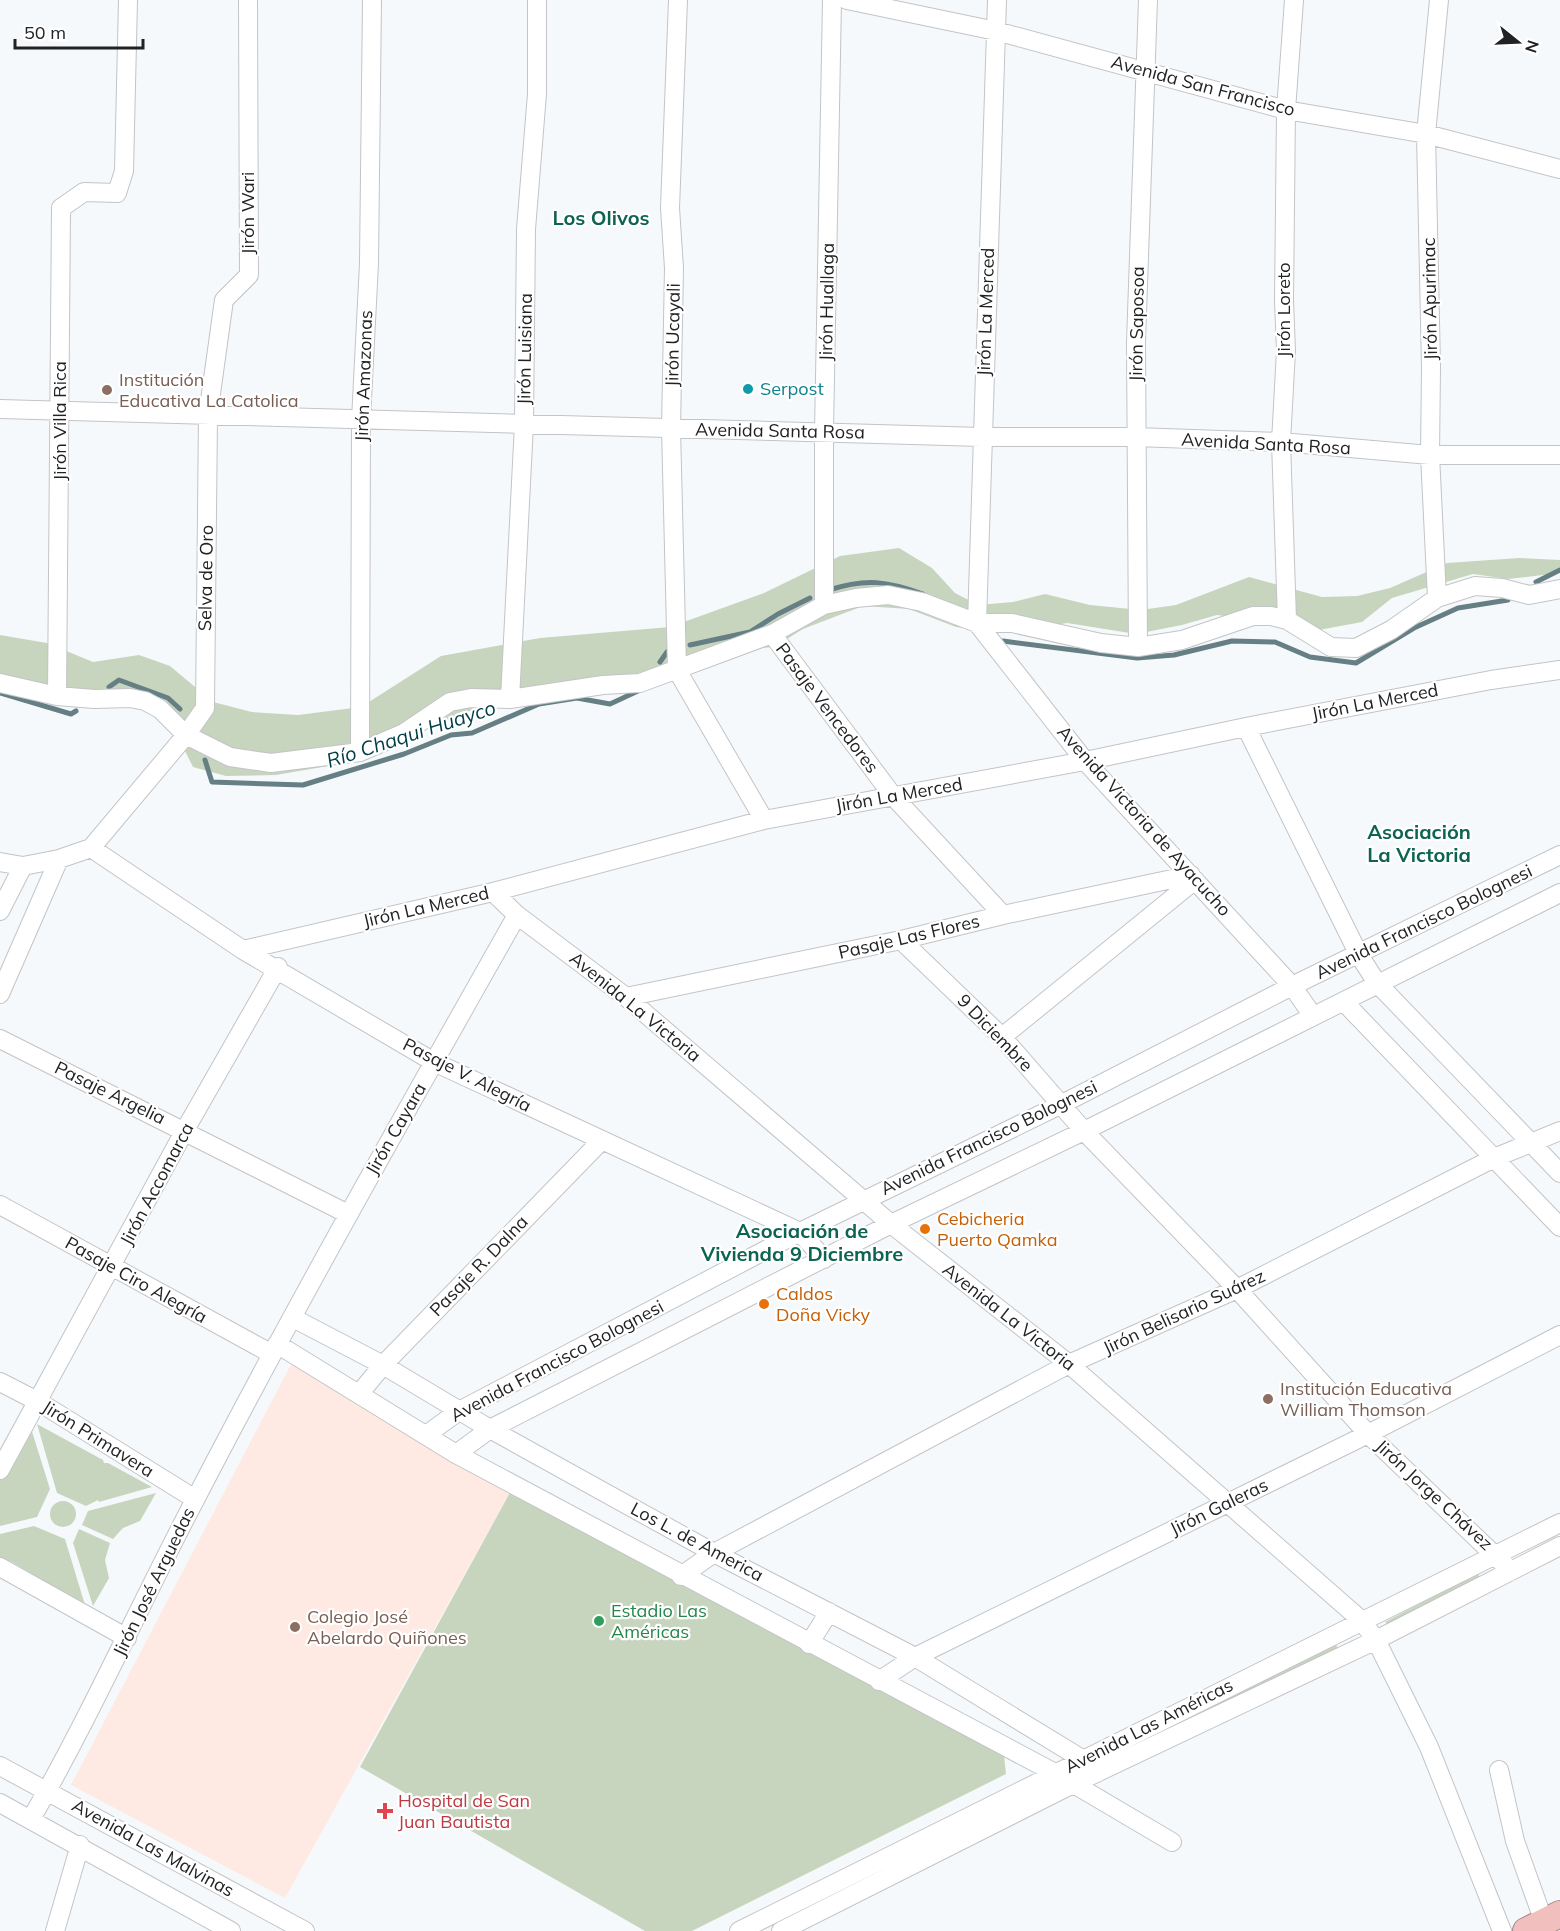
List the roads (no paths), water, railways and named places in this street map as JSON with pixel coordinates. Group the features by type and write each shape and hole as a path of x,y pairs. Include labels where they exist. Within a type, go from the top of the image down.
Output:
{"street":[{"name":"Jirón Villa Rica","path":"57,696 61,208 84,192 117,193 124,171 128,0"},
{"name":"Jirón Wari","path":"208,415 224,300 249,275 248,0"},
{"name":"Jirón Amazonas","path":"360,752 361,420 369,263 372,0"},
{"name":"Jirón Luisiana","path":"510,699 524,424 526,230 537,94 537,0"},
{"name":"Jirón Ucayali","path":"677,670 671,428 674,268 670,208 678,0"},
{"name":"Jirón Huallaga","path":"824,605 824,431 831,0"},
{"name":"Avenida San Francisco","path":"847,0 996,31 1286,110 1426,134 1560,168"},
{"name":"Jirón La Merced","path":"978,623 997,0"},
{"name":"Jirón Saposoa","path":"1138,647 1135,437 1144,71 1148,0"},
{"name":"Jirón Loreto","path":"1287,620 1281,442 1286,351 1284,301 1286,110 1294,0"},
{"name":"Jirón Apurimac","path":"1437,598 1430,455 1431,367 1426,134 1440,0"},
{"name":"Avenida Santa Rosa","path":"0,409 982,437 1135,437 1281,442 1430,455 1560,455"},
{"name":"Selva de Oro","path":"91,848 186,735 205,708 208,415"},
{"path":"0,684 57,696 94,699 130,698 145,701 160,709 186,735 230,757 270,763 360,752 404,733 450,702 471,698 510,699 603,685 640,683 771,634 824,605 888,595 922,602 978,623 1012,623 1101,643 1138,647 1182,640 1253,616 1271,615 1287,620 1331,647 1356,648 1390,630 1437,598 1475,586 1502,588 1529,595 1560,589"},
{"name":"Avenida Victoria de Ayacucho","path":"978,623 1085,761 1292,986 1313,1016"},
{"name":"Pasaje Vencedores","path":"771,634 893,796 1003,915"},
{"path":"677,670 764,820"},
{"name":"Jirón La Merced","path":"243,950 493,892 764,820 1085,761 1246,727 1491,680 1560,670"},
{"path":"1246,727 1359,955 1377,983 1560,1173"},
{"path":"0,862 23,866 59,859 91,848"},
{"name":"Pasaje V. Alegría","path":"91,848 243,950 278,967 434,1062 800,1232 824,1259"},
{"name":"Avenida Francisco Bolognesi","path":"426,1435 459,1411 800,1232 1560,855"},
{"path":"0,994 59,859"},
{"path":"0,911 23,866"},
{"path":"1002,1036 1193,877"},
{"name":"Pasaje Las Flores","path":"626,997 901,940 1003,915 1193,877"},
{"name":"Avenida La Victoria","path":"493,892 517,915 626,997 891,1224 1069,1364 1361,1620 1376,1640 1429,1747 1502,1931"},
{"name":"Avenida Francisco Bolognesi","path":"456,1454 490,1429 646,1348 891,1224 1084,1131 1560,893"},
{"name":"Jirón Cayara","path":"275,1349 348,1214 517,915"},
{"name":"9 Diciembre","path":"901,940 1002,1036 1084,1131"},
{"name":"Jirón Accomarca","path":"0,1470 185,1130 278,967"},
{"path":"1344,1002 1560,1227"},
{"name":"Pasaje Argelia","path":"0,1039 185,1130 348,1214"},
{"name":"Jirón Jorge Chávez","path":"1084,1131 1237,1289 1368,1434 1497,1554 1511,1571"},
{"name":"Jirón Belisario Suárez","path":"681,1576 714,1552 1069,1364 1237,1289 1494,1158 1560,1131"},
{"name":"Pasaje R. Dalna","path":"359,1394 382,1365 601,1141"},
{"name":"Pasaje Ciro Alegría","path":"0,1204 112,1266 275,1349"},
{"name":"Los L. de America","path":"293,1318 382,1365 490,1429 714,1552 915,1657 1082,1759 1097,1773"},
{"path":"627,1323 646,1348"},
{"name":"Jirón Galeras","path":"879,1681 915,1657 1368,1434 1560,1335"},
{"name":"Los L. de America","path":"275,1349 359,1394 456,1454 681,1576 1055,1773 1172,1842"},
{"name":"Jirón José Arguedas","path":"31,1819 127,1638 195,1499 275,1349"},
{"name":"Jirón Primavera","path":"0,1382 39,1402 195,1499"},
{"name":"Avenida Las Américas","path":"739,1931 763,1926 1082,1759 1560,1523"},
{"name":"Avenida Las Américas","path":"781,1931 1073,1784 1376,1640 1560,1546"},
{"path":"0,1567 127,1638"},
{"path":"809,1644 829,1612"},
{"path":"969,1728 987,1702"},
{"name":"Avenida Las Malvinas","path":"0,1766 48,1790 300,1930"},
{"path":"1498,1770 1515,1841 1543,1923"},
{"name":"Avenida Las Malvinas","path":"0,1803 80,1845 231,1931"},
{"path":"55,1931 80,1845"}],"waterway":[{"name":"Río Chaqui Huayco","path":"1536,582 1560,570"},
{"name":"Río Chaqui Huayco","path":"829,590 854,584 876,583 898,586 923,594"},
{"name":"Río Chaqui Huayco","path":"690,645 750,632 778,614 810,598"},
{"name":"Río Chaqui Huayco","path":"1003,641 1137,658 1174,655 1232,641 1275,642 1310,657 1356,663 1414,628 1458,608 1508,600"},
{"name":"Río Chaqui Huayco","path":"660,662 667,652"},
{"name":"Río Chaqui Huayco","path":"109,687 119,680 168,698 180,709"},
{"name":"Río Chaqui Huayco","path":"205,760 212,782 303,785 404,754 451,735 472,733 539,704 577,698 610,704 638,691"},
{"name":"Río Chaqui Huayco","path":"0,693 71,714 76,711"}],"place":[{"name":"Serpost","path":"748,389"},
{"name":"Institución Educativa La Catolica","path":"107,390"},
{"name":"Cebicheria Puerto Qamka","path":"925,1229"},
{"name":"Caldos Doña Vicky","path":"764,1304"},
{"name":"Institución Educativa William Thomson","path":"1268,1399"},
{"name":"Estadio Las Américas","path":"599,1621"},
{"name":"Colegio José Abelardo Quiñones","path":"295,1627"},
{"name":"Hospital de San Juan Bautista","path":"385,1811"}],"district":[{"name":"Los Olivos","path":"601,218"},
{"name":"Asociación La Victoria","path":"1419,844"},
{"name":"Asociación de Vivienda 9 Diciembre","path":"802,1242"}]}
